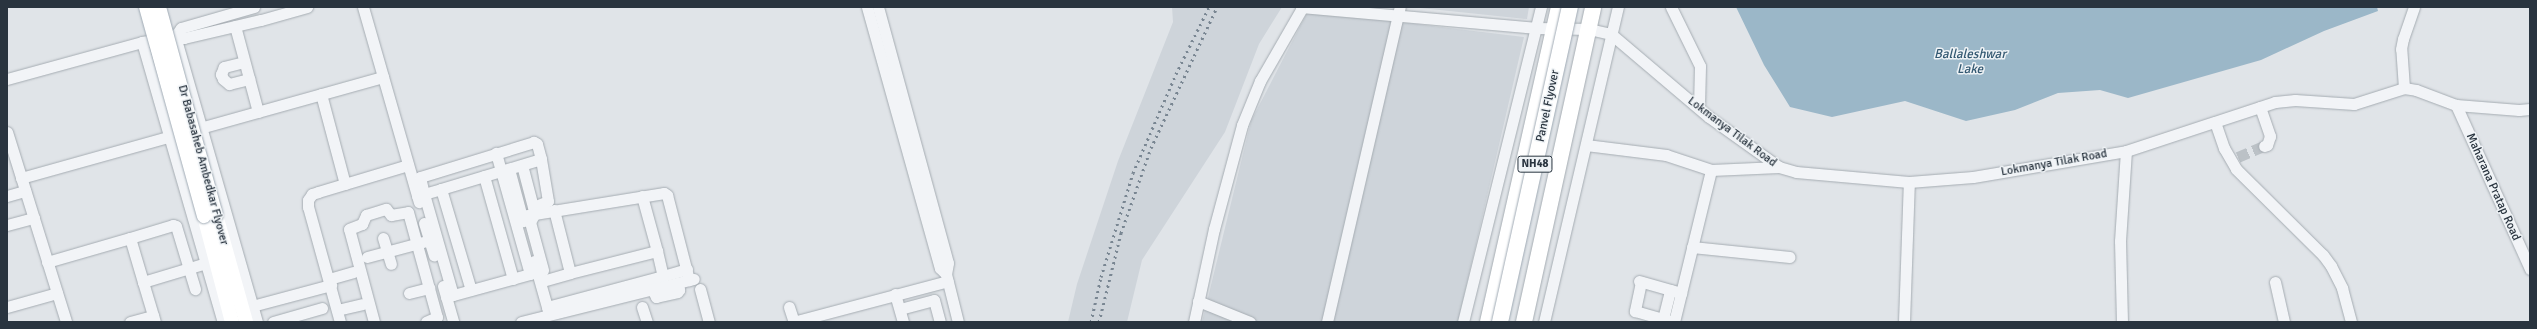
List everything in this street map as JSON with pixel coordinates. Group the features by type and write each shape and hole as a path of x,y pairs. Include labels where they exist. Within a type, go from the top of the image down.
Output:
{"highway":[{"path":"1488,322 1559,7"},
{"name":"Panvel Flyover","path":"1500,322 1570,7"},
{"name":"Panvel Flyover","path":"1512,322 1581,7"},
{"path":"1524,322 1593,7"}],"main road":[{"name":"Dr Babasaheb Ambedkar Flyover","path":"146,7 210,215 246,322"},
{"name":"Dr Babasaheb Ambedkar Flyover","path":"159,7 210,215 232,322"}],"street":[{"path":"175,36 181,28 254,7"},
{"path":"7,79 142,42 175,36 184,38 307,7"},
{"path":"363,7 408,165 421,195 449,296 453,322"},
{"path":"867,7 948,263 947,277 958,322"},
{"path":"878,7 908,135"},
{"path":"1194,322 1214,229 1242,124 1260,82 1301,7 1398,12 1537,28 1588,29 1611,34"},
{"path":"1462,322 1537,28 1541,7"},
{"path":"1544,322 1618,7"},
{"path":"1671,7 1700,66 1698,108"},
{"path":"2414,7 2402,44 2404,88 2416,90 2456,105 2519,110 2530,109"},
{"path":"1327,322 1398,12"},
{"path":"234,26 258,112"},
{"name":"Lokmanya Tilak Road","path":"1611,34 1698,108 1778,167 1796,172 1909,182 1973,177 2126,150 2275,102 2295,100 2354,104 2404,88"},
{"path":"175,36 200,128 257,322"},
{"path":"142,42 223,322"},
{"path":"244,62 224,67 221,74 223,80 229,84 249,79"},
{"path":"21,178 383,77"},
{"path":"321,94 345,184"},
{"name":"Maharana Pratap Road","path":"2456,105 2530,269"},
{"path":"2260,107 2270,136 2267,145 2264,146"},
{"path":"2215,122 2224,148 2235,158 2244,178 2323,255 2342,288 2351,322"},
{"path":"7,132 66,322"},
{"path":"449,296 429,240 421,195 420,176 422,174 534,142 537,144 541,159 548,201 533,207 522,165"},
{"path":"1586,145 1666,155 1711,170 1778,167"},
{"path":"2122,322 2120,241 2126,150"},
{"path":"496,153 505,170 522,216 534,273"},
{"path":"421,195 541,159"},
{"path":"340,322 308,207 308,200 312,194 408,165"},
{"path":"505,170 534,273 549,309"},
{"path":"1676,292 1640,282 1635,311 1670,321 1676,292 1692,247 1711,170"},
{"path":"484,176 513,279"},
{"path":"1904,322 1909,182"},
{"path":"441,189 471,290"},
{"path":"7,196 25,191"},
{"path":"522,216 664,193 667,195 690,276"},
{"path":"642,196 664,276"},
{"path":"374,322 350,227 362,224 366,215 386,209 391,215 406,211 437,317 426,322"},
{"path":"554,210 570,273"},
{"path":"536,213 530,222 546,280 549,309"},
{"path":"7,226 34,218"},
{"path":"47,262 173,225 176,226 195,289"},
{"path":"130,238 154,319 130,322"},
{"path":"383,238 390,264"},
{"path":"367,258 429,240"},
{"path":"1692,247 1789,257"},
{"path":"546,280 657,251"},
{"path":"143,282 206,263"},
{"path":"252,306 330,282 353,272"},
{"path":"449,296 534,273"},
{"path":"521,322 549,309 664,276 690,276"},
{"path":"549,309 678,283 690,276"},
{"path":"790,307 793,322 895,294 947,277"},
{"path":"2275,282 2284,322"},
{"path":"409,293 429,288"},
{"path":"700,289 709,322"},
{"path":"7,306 57,293"},
{"path":"895,294 903,322"},
{"path":"900,309 934,300 940,322"},
{"path":"1198,301 1250,322"},
{"path":"337,310 362,304"},
{"path":"642,307 647,322"},
{"path":"273,322 322,308"}],"shaded area":[{"path":"1172,7 1282,7 1259,44 1225,132 1142,260 1127,322 1068,322 1077,284 1118,161 1173,22"},
{"path":"1411,7 1529,7 1527,19"},
{"path":"1308,11 1524,37 1458,322 1202,322 1251,121"}],"water":[{"name":"Ballaleshwar Lake","path":"1736,7 2377,7 2378,11 2324,31 2261,60 2128,98 2100,90 2058,93 2015,110 1966,121 1905,101 1832,117 1790,107 1764,65"}],"tunnel":[{"path":"2238,157 2264,146"}],"railway":[{"path":"1091,322 1101,277 1133,173 1176,74 1209,7"},
{"path":"1099,322 1121,233 1151,148 1217,7"}]}
